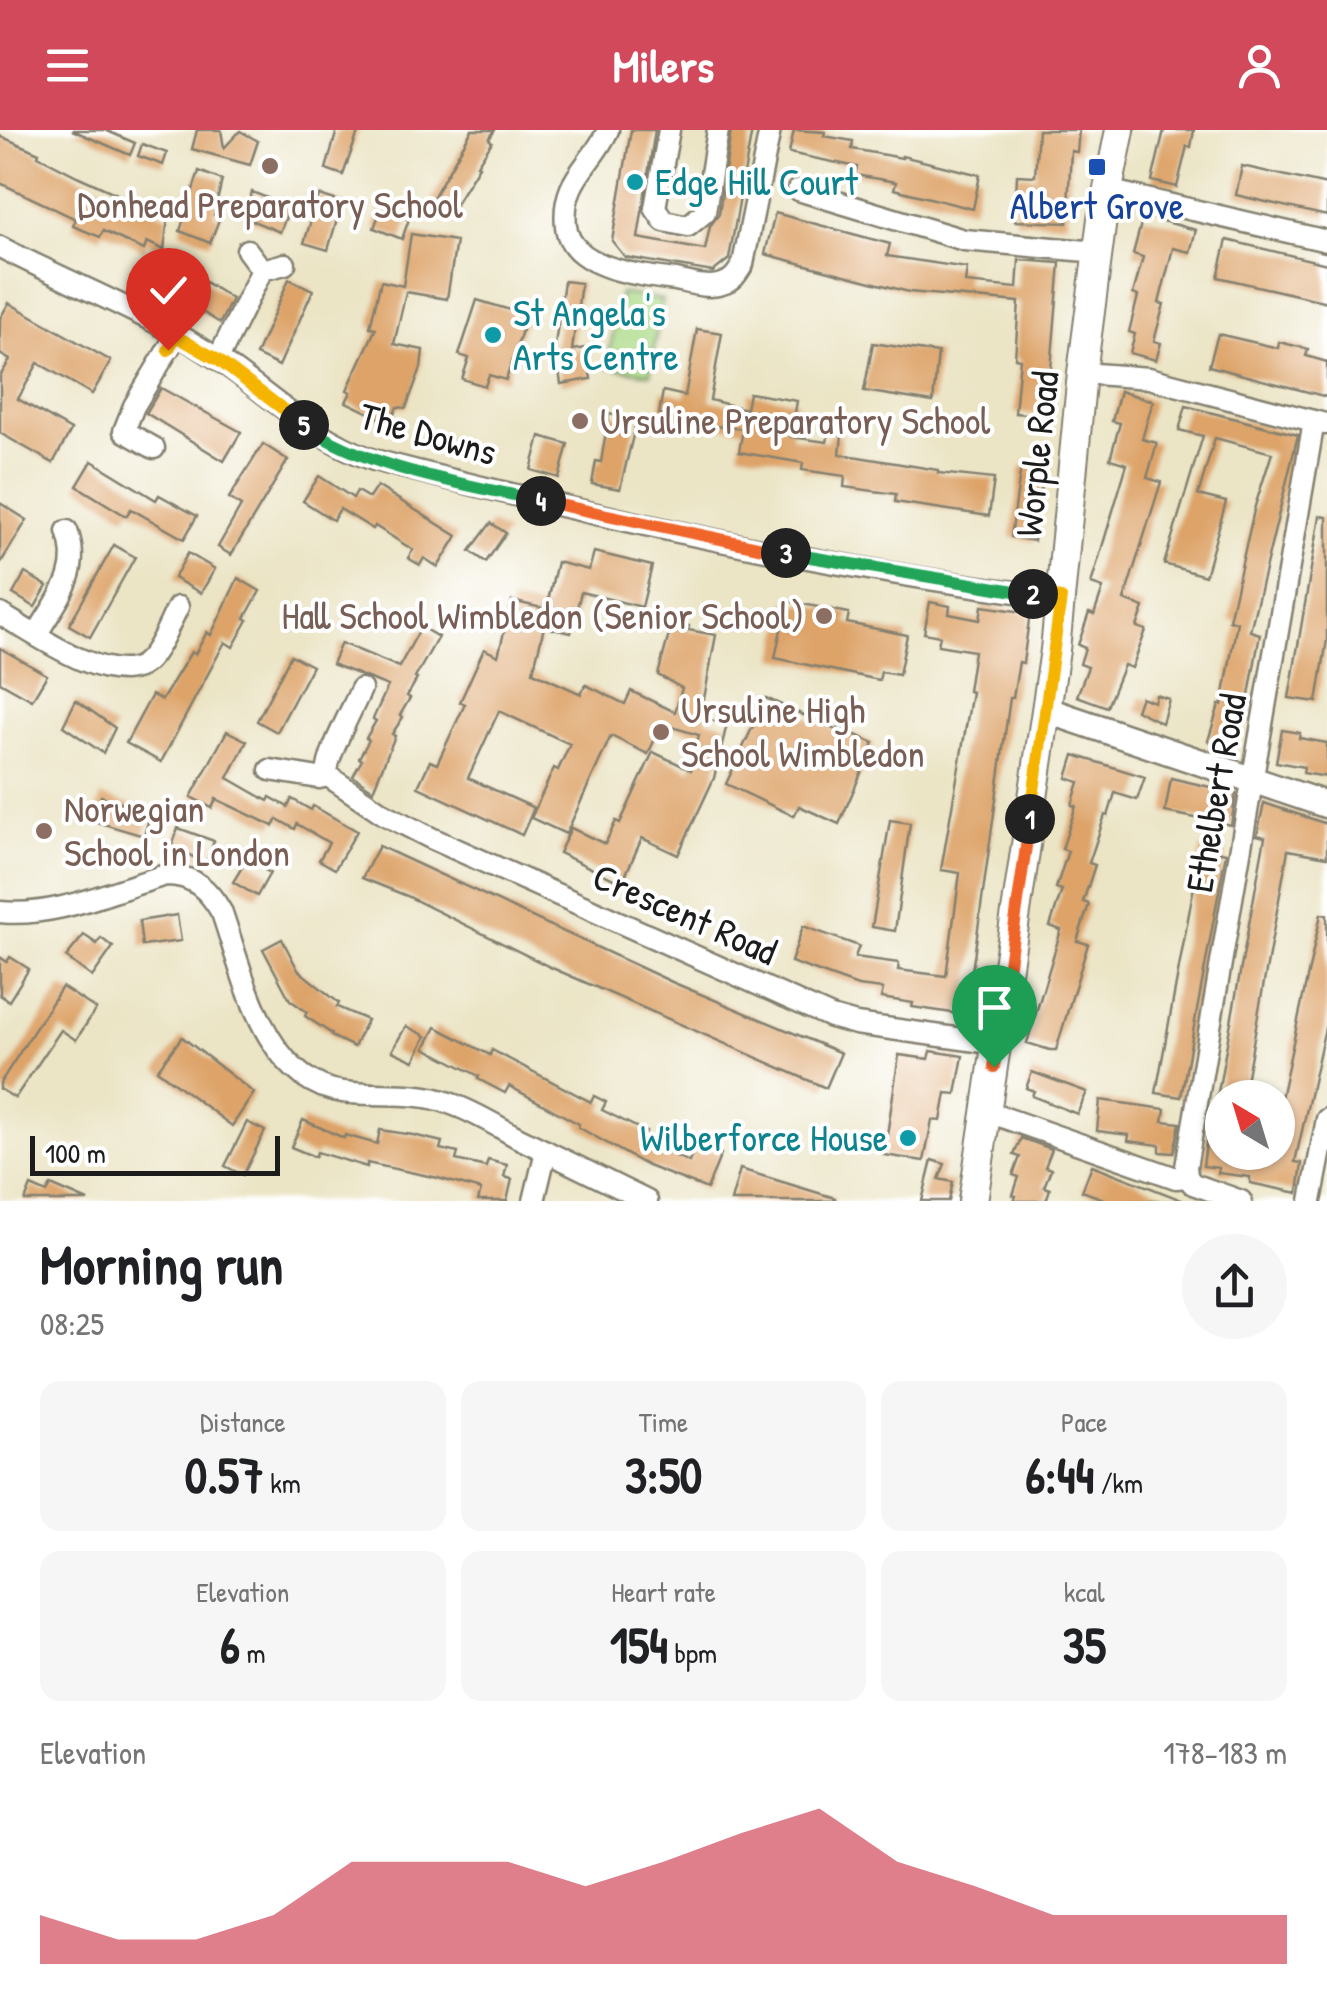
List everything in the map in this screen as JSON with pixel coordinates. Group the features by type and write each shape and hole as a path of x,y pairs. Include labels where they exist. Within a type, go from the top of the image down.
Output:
{"main road":[{"name":"Worple Road","path":"972,1201 1046,710 1061,598 1082,373 1107,190 1120,130"}],"street":[{"path":"608,130 571,184 566,230 572,244 598,264 632,274 715,286 736,276 743,264 770,130"},
{"path":"668,130 656,208 664,221 688,226 705,212 718,130"},
{"path":"798,190 964,240 1098,252"},
{"path":"1107,190 1327,241"},
{"name":"The Downs","path":"0,247 176,336 218,360 307,428 374,460 671,531 888,572 1061,598"},
{"path":"247,250 262,270"},
{"path":"218,360 262,270 285,264"},
{"path":"154,448 124,431 134,406 176,336"},
{"path":"1082,373 1150,378 1320,423"},
{"name":"Ethelbert Road","path":"1187,1177 1320,423"},
{"path":"36,634 72,572 74,550 67,531"},
{"path":"0,614 94,666 120,670 141,666 149,659 178,607"},
{"path":"270,770 328,776 326,762 361,689"},
{"path":"1046,710 1327,805"},
{"path":"1040,752 1062,737 1108,730"},
{"name":"Crescent Road","path":"328,776 384,814 448,846 831,1017 998,1044"},
{"path":"0,912 58,907 166,875 193,880 214,898 259,1015 298,1073 318,1086 344,1092 448,1102 647,1201"},
{"path":"988,1112 1176,1178 1187,1177 1193,1184 1241,1201"},
{"path":"1311,1201 1327,1120"},
{"path":"534,1201 546,1151"}],"green space":[{"path":"620,293 662,300 650,374 607,367"}],"building":[{"path":"72,130 105,130 135,143 130,155"},
{"path":"197,130 221,130 224,148 240,131 258,141 250,165 192,149"},
{"path":"337,130 359,130 343,175 326,169"},
{"path":"472,130 495,130 479,166 450,213 431,201"},
{"name":"Edge Hill Court","path":"631,130 655,130 638,238 705,250 710,226 719,214 731,130 752,130 729,259 713,272 625,257 612,241"},
{"path":"794,130 825,132 824,136 853,141 852,149 902,156 980,175 973,209 894,189 896,182 855,175 857,167 789,153"},
{"path":"1038,130 1079,130 1077,152 1071,151 1067,223 1015,221 1017,175 1035,176"},
{"path":"1164,130 1194,130 1177,187 1152,181"},
{"path":"0,136 168,217 164,250 147,242 144,250 103,231 100,237 73,226 76,219 0,183"},
{"path":"142,144 167,153 163,165 138,156"},
{"path":"1242,166 1327,185 1327,216 1236,195"},
{"path":"199,171 222,180 214,215 220,217 210,243 180,231"},
{"path":"252,192 290,207 280,232 243,217"},
{"path":"319,195 342,202 328,250 304,243"},
{"path":"381,209 409,219 402,239 374,228"},
{"path":"775,213 890,244 887,256 967,268 965,283 1017,288 1019,260 1060,263 1047,416 1015,413 1020,359 1015,358 1019,302 909,292 765,254"},
{"path":"1143,216 1196,230 1190,252 1173,248 1159,303 1164,304 1154,341 1161,343 1156,360 1130,353 1135,334 1129,332 1138,296 1133,294 1143,257 1133,254"},
{"path":"411,234 456,241 447,299 406,292 394,344 423,350 421,368 406,408 397,407 390,423 346,402 351,392 347,390 376,328 370,327 381,281 403,286"},
{"path":"1227,240 1327,264 1327,302 1218,277"},
{"path":"175,263 232,299 220,323 164,288"},
{"path":"289,279 313,290 279,366 256,355"},
{"path":"564,281 581,283 572,350 586,348 591,379 561,384 555,345"},
{"name":"St Angela's Arts Centre","path":"477,300 527,315 506,380 489,375 485,386 462,379 469,358 459,355"},
{"path":"9,303 111,361 92,394 38,363 18,399 71,430 53,463 0,433 0,376 10,360 0,354 0,318"},
{"path":"697,329 722,333 710,400 746,409 749,393 797,401 791,437 827,442 829,433 842,435 840,454 938,473 994,479 989,516 895,502 896,494 844,487 845,476 802,470 803,463 739,452 743,429 698,427 695,420 681,418 674,423 670,416 659,414 663,391 685,396"},
{"path":"1218,334 1278,348 1279,342 1308,349 1306,356 1327,362 1327,397 1209,366"},
{"path":"873,343 938,353 933,402 864,391"},
{"path":"161,388 241,432 224,461 146,413"},
{"path":"1120,391 1153,401 1142,439 1157,443 1147,478 1161,482 1124,600 1144,607 1137,627 1146,630 1132,668 1124,665 1107,707 1077,696 1088,667 1080,664 1085,648 1078,645 1103,588 1091,584 1127,464 1110,459 1120,423 1112,421"},
{"path":"1186,406 1298,435 1250,631 1260,634 1246,712 1234,749 1208,741 1222,705 1237,622 1229,620 1255,506 1272,453 1215,438 1198,495 1226,502 1205,576 1164,564 1203,436 1179,430"},
{"path":"609,414 637,419 620,489 592,484 596,461 601,462"},
{"path":"540,436 568,444 559,478 531,470"},
{"path":"263,444 288,460 231,555 218,547 241,506 229,498"},
{"path":"92,461 156,500 159,495 197,516 184,539 131,509 126,516 77,486"},
{"path":"1021,466 1044,469 1034,541 1011,537"},
{"path":"319,476 353,498 357,491 369,498 377,486 457,536 438,567 424,558 420,565 408,558 413,550 375,526 373,529 340,509 333,520 303,501"},
{"path":"0,503 27,520 0,564"},
{"path":"1320,516 1327,517 1327,640 1317,702 1289,698"},
{"path":"491,523 506,533 486,562 470,551"},
{"path":"114,545 135,557 90,637 69,625"},
{"path":"594,552 652,566 642,607 581,592 571,633 544,627 533,672 581,694 586,685 625,704 631,691 675,712 682,688 658,675 672,623 689,626 688,630 716,635 703,704 710,706 706,719 727,724 714,778 678,855 642,838 622,883 559,853 571,828 605,844 616,821 620,823 653,752 691,770 699,735 662,724 648,754 611,736 566,834 531,818 570,744 499,711 468,778 534,808 522,835 418,787 430,761 437,764 465,704 460,702 484,649 498,656 512,601 546,609 557,562 589,570"},
{"path":"188,553 215,569 201,593 174,578"},
{"path":"25,573 47,586 35,607 13,594"},
{"path":"238,578 260,591 245,618 248,620 233,647 225,642 161,762 126,743 152,695 162,700 191,652 195,654 207,632 211,635"},
{"path":"787,601 849,613 847,623 907,635 899,675 881,672 879,680 775,658"},
{"path":"930,602 950,606 949,614 980,620 982,606 1030,613 1023,663 1019,662 1010,698 966,1015 881,998 883,989 858,986 791,962 803,926 859,946 855,957 899,963 898,970 946,976 960,873 941,870 972,692 968,691 974,651 938,645 940,636 924,633"},
{"path":"421,627 438,637 407,696 410,698 392,734 395,736 373,790 353,776 388,686 332,664 341,643 399,667"},
{"path":"0,648 47,675 32,700 0,682"},
{"path":"291,655 312,666 277,732 257,721"},
{"path":"1156,695 1169,699 1162,723 1136,710 1141,697 1154,702"},
{"path":"766,698 874,743 839,824 799,806 794,816 726,784"},
{"path":"76,700 115,728 103,753 63,726"},
{"path":"1282,730 1327,743 1327,777 1303,773 1304,767 1276,762"},
{"path":"227,731 247,741 228,778 268,801 270,797 288,807 292,799 311,810 313,806 357,831 335,869 319,860 329,843 297,824 295,829 277,819 273,826 216,799 212,808 191,797"},
{"path":"1074,755 1145,777 1137,800 1115,793 1108,816 1105,815 1089,863 1095,865 1083,902 1089,904 1077,941 1088,944 1056,1050 1050,1050 1027,1043 1061,930 1050,926 1062,890 1056,888 1068,851 1062,849 1076,806 1072,805 1079,782 1067,778"},
{"path":"1171,778 1236,793 1231,825 1165,812"},
{"path":"101,796 151,811 144,836 93,821"},
{"path":"1264,803 1327,824 1327,857 1288,850 1246,1080 1220,1080 1265,837 1257,835"},
{"path":"890,820 910,823 895,931 872,927"},
{"path":"178,828 214,841 206,863 172,847"},
{"path":"379,846 672,982 841,1053 826,1088 550,967 362,878"},
{"path":"1201,848 1226,853 1181,1097 1156,1093"},
{"path":"247,859 270,873 257,896 233,882"},
{"path":"1321,914 1327,915 1327,1019 1295,1162 1295,1080 1285,1080"},
{"path":"177,915 181,941 142,946 139,921"},
{"path":"84,935 97,944 101,938 113,947 92,977 66,957"},
{"path":"282,939 298,970 339,1003 337,1007 367,1020 354,1047 331,1036 290,1000 263,949"},
{"path":"0,957 7,962 10,957 29,969 9,1001 0,995"},
{"path":"62,987 96,1009 76,1040 61,1030 15,1098 0,1089 0,1083"},
{"path":"406,1026 426,1036 414,1061 392,1051"},
{"path":"436,1027 490,1055 492,1050 591,1102 594,1096 606,1102 602,1110 646,1132 642,1140 689,1162 696,1144 721,1154 707,1189 648,1166 509,1086 505,1093 425,1048"},
{"path":"182,1037 254,1093 232,1126 157,1070"},
{"path":"931,1051 963,1056 956,1094 946,1093 941,1121 932,1120 924,1161 884,1155 899,1055 929,1059"},
{"path":"1032,1072 1087,1092 1077,1114 1032,1096 1034,1091 1026,1088"},
{"path":"1100,1100 1165,1109 1163,1121 1180,1123 1174,1153 1160,1152 1160,1145 1128,1141 1129,1135 1097,1131"},
{"path":"303,1120 344,1138 345,1135 377,1144 380,1130 413,1135 442,1142 440,1149 458,1153 456,1160 486,1167 488,1160 507,1165 504,1177 512,1179 507,1201 478,1201 481,1190 438,1178 367,1163 367,1167 317,1152 315,1157 291,1147"},
{"path":"247,1122 265,1131 243,1175 225,1166"},
{"path":"1021,1138 1052,1149 1045,1167 1051,1169 1044,1187 1050,1189 1046,1201 1014,1201 1019,1177 1013,1175 1020,1157 1014,1155"},
{"path":"932,1160 945,1164 939,1179 953,1182 949,1201 922,1201"},
{"path":"1295,1162 1302,1163 1298,1193 1250,1183 1250,1177 1218,1173 1295,1170"},
{"path":"1092,1165 1182,1201 1109,1201 1082,1191"},
{"path":"740,1169 835,1198 835,1201 731,1201"},
{"path":"51,1185 88,1201 25,1201 31,1186 47,1193"}],"place":[{"name":"Donhead Preparatory School","path":"270,166"},
{"name":"Albert Grove","path":"1097,167"},
{"name":"Edge Hill Court","path":"635,182"},
{"name":"St Angela's Arts Centre","path":"493,335"},
{"name":"Ursuline Preparatory School","path":"580,421"},
{"name":"Hall School Wimbledon (Senior School)","path":"824,616"},
{"name":"Ursuline High School Wimbledon","path":"661,732"},
{"name":"Norwegian School in London","path":"44,831"},
{"name":"Wilberforce House","path":"908,1138"}],"route":[{"path":"168,350 176,336 218,360 329,442 374,460 671,531 876,570 1061,598 994,1067"}]}
